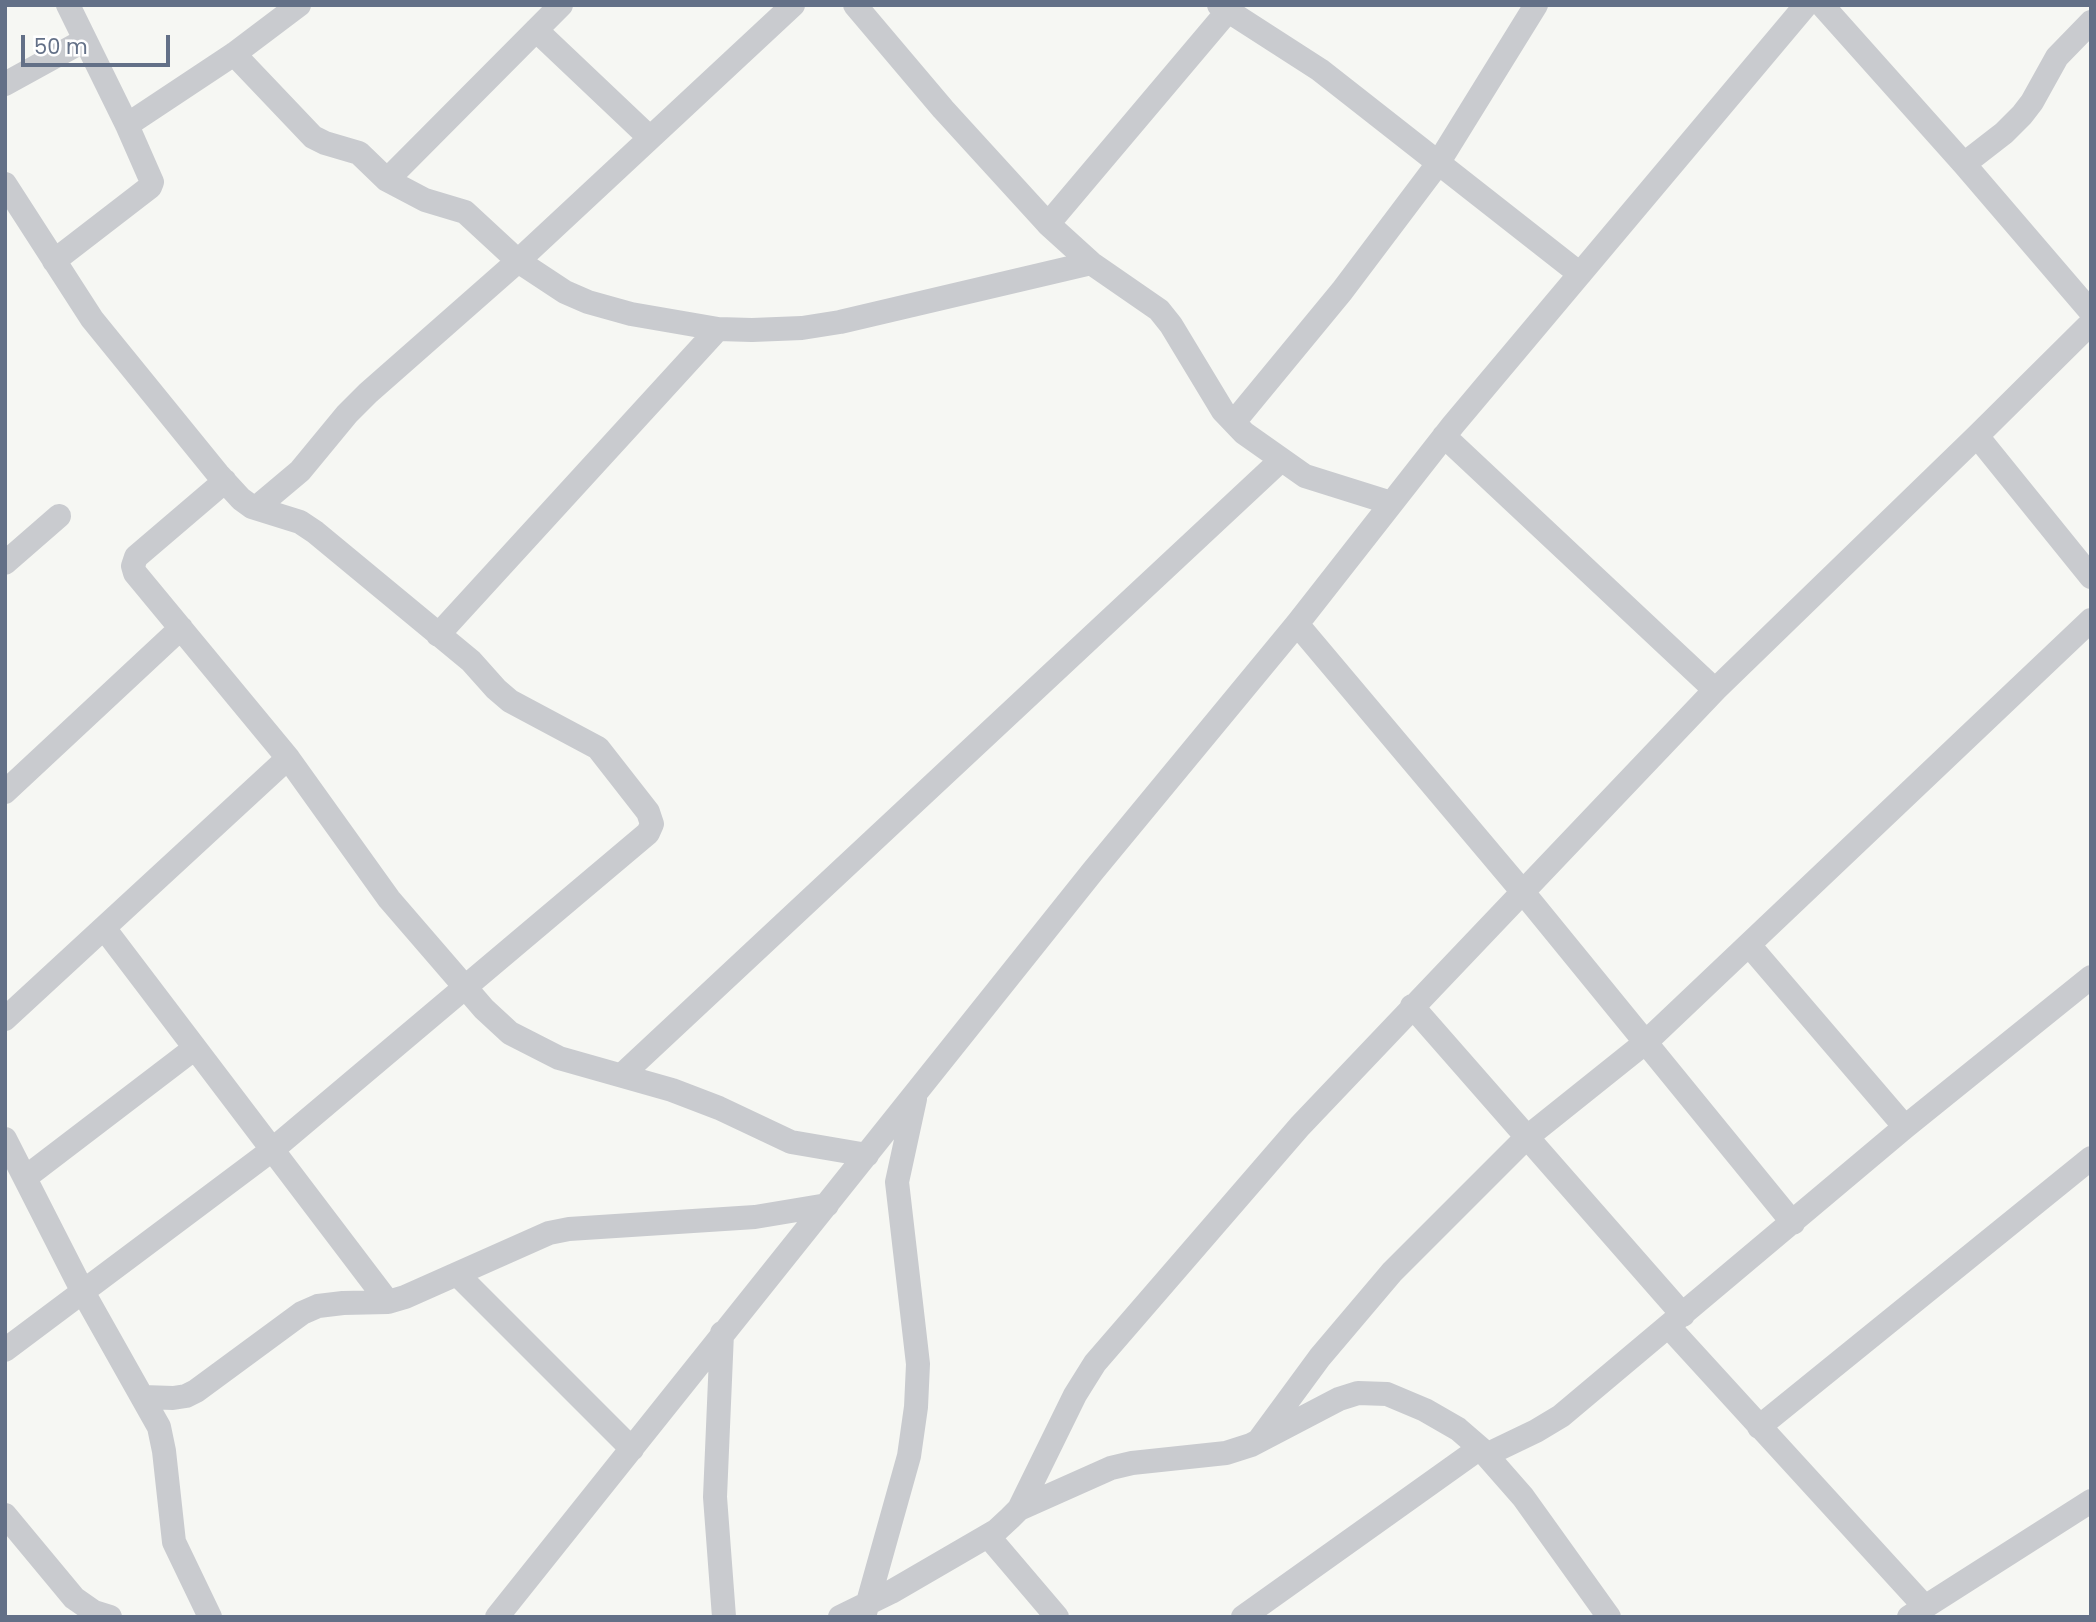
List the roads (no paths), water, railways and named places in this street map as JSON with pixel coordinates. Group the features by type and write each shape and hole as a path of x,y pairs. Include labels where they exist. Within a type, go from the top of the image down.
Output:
{"street":[{"path":"54,261 152,182 68,5"},
{"path":"127,125 233,54 299,5"},
{"path":"387,180 561,5"},
{"path":"256,508 300,471 368,393 518,261 793,5"},
{"path":"855,5 943,109 1048,225 1091,262 1159,310 1171,325 1223,411 1244,433 1305,476 1391,503"},
{"path":"1234,422 1342,291 1437,165 1536,5"},
{"path":"497,1617 1093,871 1297,624 1444,436 1806,5"},
{"path":"1822,5 2091,312"},
{"path":"1048,225 1236,10 1320,71 1580,274"},
{"path":"1964,164 2004,133 2022,115 2057,57 2091,22"},
{"path":"536,30 650,138"},
{"path":"5,84 85,40"},
{"path":"233,54 313,137 359,153 387,180 425,200 465,212 518,261 565,292 588,302 631,314 718,328 790,328 840,322 1091,262"},
{"path":"5,184 92,318 241,499 256,508 300,522 315,532 471,661 510,701 598,748 648,812 652,824 648,833 272,1150 5,1350"},
{"path":"1019,1509 1075,1395 1095,1363 1300,1126 1715,690 2091,323"},
{"path":"438,635 718,328"},
{"path":"1444,436 1715,690"},
{"path":"1977,436 2091,577"},
{"path":"622,1075 1281,460"},
{"path":"225,481 136,557 133,566 135,573 288,758 389,899 484,1009 510,1033 559,1058 672,1090 707,1103 791,1142 867,1155"},
{"path":"5,562 59,516"},
{"path":"1259,1440 1320,1357 1392,1272 1526,1138 1646,1042 2091,620"},
{"path":"1297,624 1522,891 1793,1223"},
{"path":"5,792 181,628"},
{"path":"5,1019 288,758"},
{"path":"104,928 388,1302"},
{"path":"1749,945 1905,1127"},
{"path":"1243,1617 1483,1451 1536,1431 1561,1416 1905,1127 2091,977"},
{"path":"1412,1006 1526,1138 1759,1427 1816,1486 1917,1612 2091,1501"},
{"path":"26,1177 195,1048"},
{"path":"865,1610 909,1456 916,1407 918,1364 897,1182 916,1093"},
{"path":"5,1139 83,1292 159,1427 174,1542 210,1617"},
{"path":"1759,1427 2091,1158"},
{"path":"143,1397 173,1398 196,1391 302,1313 318,1306 388,1302 405,1297 549,1233 569,1228 755,1217 827,1205"},
{"path":"457,1274 632,1449"},
{"path":"722,1334 715,1497 724,1617"},
{"path":"840,1617 865,1610 988,1536 1019,1509 1111,1468 1132,1463 1226,1453 1259,1440 1339,1399 1359,1393 1387,1394 1425,1410 1458,1429 1483,1451 1523,1497 1609,1617"},
{"path":"5,1515 74,1598 94,1612 110,1617"},
{"path":"988,1536 1057,1617"}]}
